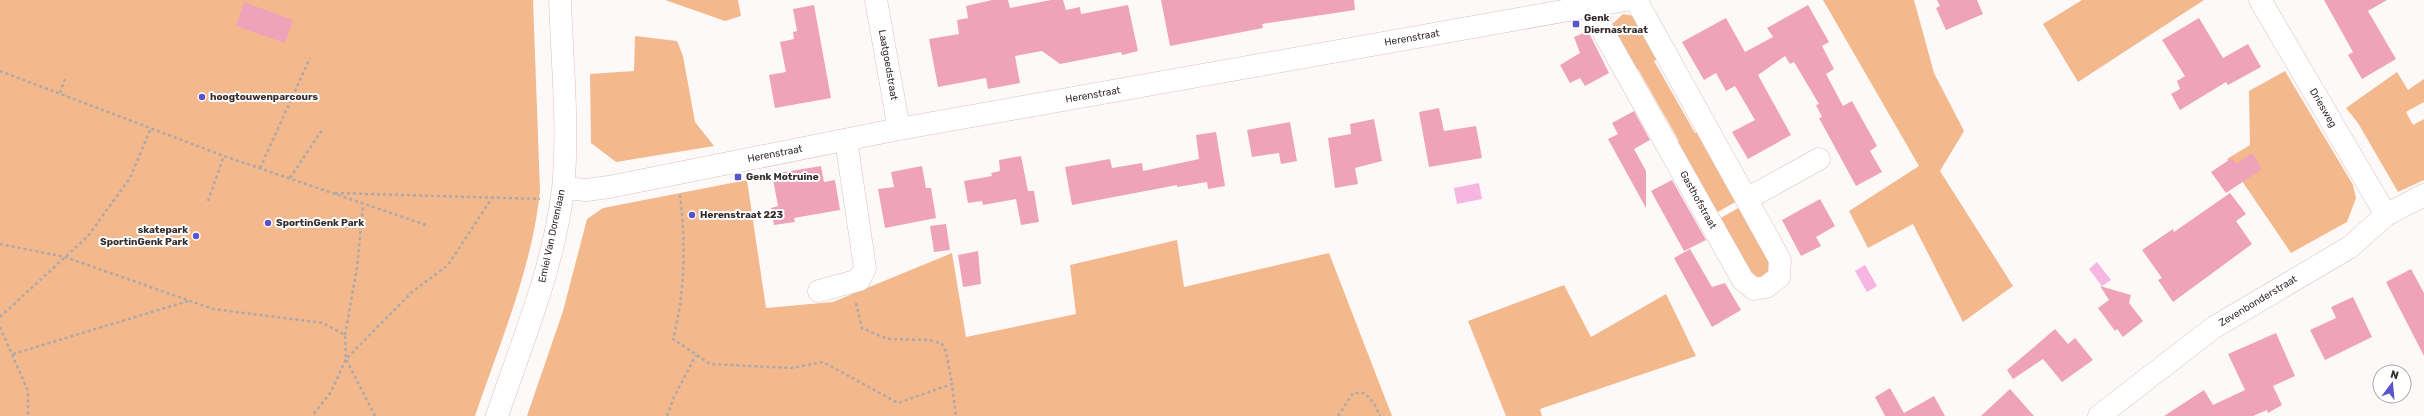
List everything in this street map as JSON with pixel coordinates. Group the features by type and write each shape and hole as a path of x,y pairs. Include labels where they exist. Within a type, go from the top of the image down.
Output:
{"street":[{"name":"Emiel Van Dorenlaan","path":"497,416 539,296 562,188 564,152 560,0"},
{"name":"Laatgoedstraat","path":"876,0 899,129"},
{"name":"Herenstraat","path":"562,188 586,190 609,187 899,129 1625,0"},
{"name":"Gasthofstraat","path":"1593,5 1606,34 1743,280 1754,289 1766,287 1779,277 1780,260 1636,0"},
{"name":"Driesweg","path":"2260,0 2386,215"},
{"path":"818,291 859,280 864,268 846,140"},
{"path":"1747,199 1819,158"},
{"name":"Zevenbonderstraat","path":"2099,416 2213,328 2350,247 2386,215 2424,195"}],"path":[{"path":"260,168 310,58"},
{"path":"0,71 224,156 363,205 429,226"},
{"path":"60,93 66,76"},
{"path":"0,316 88,236 130,178 151,128"},
{"path":"290,179 322,130"},
{"path":"208,201 224,156"},
{"path":"677,173 683,221 680,313 673,339 710,364 791,368 823,362 898,403 952,384"},
{"path":"332,193 539,200"},
{"path":"312,416 331,392 346,359 412,292 448,265 492,198"},
{"path":"363,205 357,268 345,335 346,359 375,416"},
{"path":"0,244 65,256 213,309 323,323 345,335"},
{"path":"851,281 862,328 886,339 930,340 942,344 946,352 956,416"},
{"path":"13,354 188,301"},
{"path":"0,327 28,391 28,416"},
{"path":"667,416 674,397 696,354"},
{"path":"1338,416 1353,393 1365,393 1375,405 1380,416"}],"shaded area":[{"name":"SportinGenk Park","path":"0,0 533,0 540,191 536,220 523,277 475,416 0,416"},
{"path":"665,0 738,0 741,16 725,21"},
{"path":"1823,0 1914,0 1934,73 1964,131 1940,171 2013,286 1963,322 1913,224 1868,248 1849,211 1919,166"},
{"path":"2082,0 2204,0 2078,82 2043,24"},
{"path":"1623,14 1634,16 1660,58 1654,61 1695,133 1701,130 1737,201 1716,213 1673,145 1679,141 1638,69 1632,72 1610,26"},
{"path":"635,36 677,41 683,56 695,122 714,146 616,162 591,143 590,74 634,71"},
{"path":"2285,71 2353,185 2356,198 2347,222 2291,253 2227,159 2250,145 2249,91"},
{"path":"2397,72 2408,90 2424,79 2424,102 2406,112 2413,125 2424,119 2424,180 2398,192 2358,123 2346,108"},
{"path":"747,180 766,308 833,302 952,253 966,337 1076,314 1070,265 1177,240 1184,287 1329,253 1392,416 527,416 563,311 587,219 603,208"},
{"path":"1479,183 1482,199 1457,204 1454,188"},
{"path":"1740,207 1773,259 1766,278 1751,279 1719,219"},
{"path":"2097,262 2111,280 2102,286 2089,269"},
{"path":"1865,265 1877,286 1867,292 1855,271"},
{"path":"1564,285 1591,337 1666,294 1696,356 1540,409 1542,416 1506,416 1468,321"}],"building":[{"path":"992,0 1008,0 1010,8 1051,0 1063,0 1066,10 1080,7 1081,14 1128,5 1138,51 1122,55 1121,52 1060,64 1042,51 1015,56 1020,83 988,89 986,78 938,87 929,39 959,34 957,20 968,18 966,6"},
{"path":"1161,0 1354,0 1355,10 1262,24 1263,28 1170,46"},
{"path":"1937,0 1977,0 1983,14 1946,30 1936,8 1940,6"},
{"path":"2324,0 2387,0 2368,11 2396,59 2362,79 2348,55 2353,52"},
{"path":"244,2 293,20 285,43 236,26"},
{"path":"814,5 831,98 775,108 769,75 786,72 780,42 794,39 793,32 797,31 793,9"},
{"path":"1808,5 1829,42 1822,46 1834,69 1826,74 1843,106 1852,101 1877,146 1870,151 1882,172 1856,186 1819,118 1822,117 1816,105 1819,104 1794,62 1790,64 1785,56 1758,75 1791,135 1748,159 1732,132 1755,120 1735,86 1726,91 1716,73 1704,80 1682,42 1726,18 1745,52 1773,37 1767,28"},
{"path":"2199,18 2223,58 2248,44 2261,67 2228,85 2226,82 2180,110 2171,94 2180,89 2177,81 2185,76 2162,40"},
{"path":"1588,31 1609,73 1585,86 1580,78 1570,83 1560,65 1580,53 1574,37"},
{"path":"1439,108 1444,131 1476,126 1482,158 1429,167 1419,112"},
{"path":"1634,111 1650,140 1634,149 1646,171 1646,208 1608,139 1618,134 1612,123"},
{"path":"1374,119 1382,161 1355,168 1358,184 1335,188 1328,138 1351,134 1350,124"},
{"path":"1290,122 1297,161 1281,164 1279,153 1252,157 1247,130"},
{"path":"1216,132 1225,186 1208,189 1207,182 1177,187 1177,185 1072,205 1065,167 1110,159 1112,168 1142,163 1143,171 1199,159 1196,135"},
{"path":"2252,153 2262,169 2226,193 2211,172 2232,158 2236,164"},
{"path":"1021,156 1028,191 1034,191 1039,222 1021,225 1016,199 983,205 982,201 968,203 964,181 992,176 991,173 1000,171 999,160"},
{"path":"821,166 824,182 835,180 840,210 794,218 795,222 774,225 771,208 778,206 772,174"},
{"path":"922,166 926,188 931,188 936,218 885,228 878,189 894,187 891,172"},
{"path":"1672,180 1706,240 1684,251 1651,191"},
{"path":"2230,193 2246,214 2236,221 2252,244 2173,302 2158,280 2162,278 2142,250 2173,229 2174,232"},
{"path":"1820,199 1835,226 1816,237 1821,246 1801,256 1782,220"},
{"path":"946,224 950,250 934,252 930,226"},
{"path":"1690,249 1712,287 1725,283 1741,310 1712,327 1674,258"},
{"path":"978,251 981,284 963,287 958,255"},
{"path":"2411,269 2424,293 2424,356 2386,282"},
{"path":"2100,286 2131,295 2129,303 2143,321 2123,337 2117,329 2115,331 2098,308 2109,300"},
{"path":"2353,297 2372,337 2325,360 2310,330 2336,318 2331,307"},
{"path":"2055,329 2068,344 2075,338 2093,360 2062,382 2043,359 2013,379 2007,370"},
{"path":"2276,333 2295,376 2273,386 2282,405 2268,413 2267,410 2253,416 2164,416 2204,390 2213,405 2245,390 2228,354"},
{"path":"1890,388 1904,413 1934,396 1945,416 1885,416 1875,397"},
{"path":"2010,389 2034,416 1981,416"}],"place":[{"name":"Genk Diernastraat","path":"1576,24"},
{"name":"hoogtouwenparcours","path":"202,97"},
{"name":"Genk Motruine","path":"738,177"},
{"name":"Herenstraat 223","path":"692,215"},
{"name":"SportinGenk Park","path":"268,223"},
{"name":"skatepark SportinGenk Park","path":"196,236"}]}
